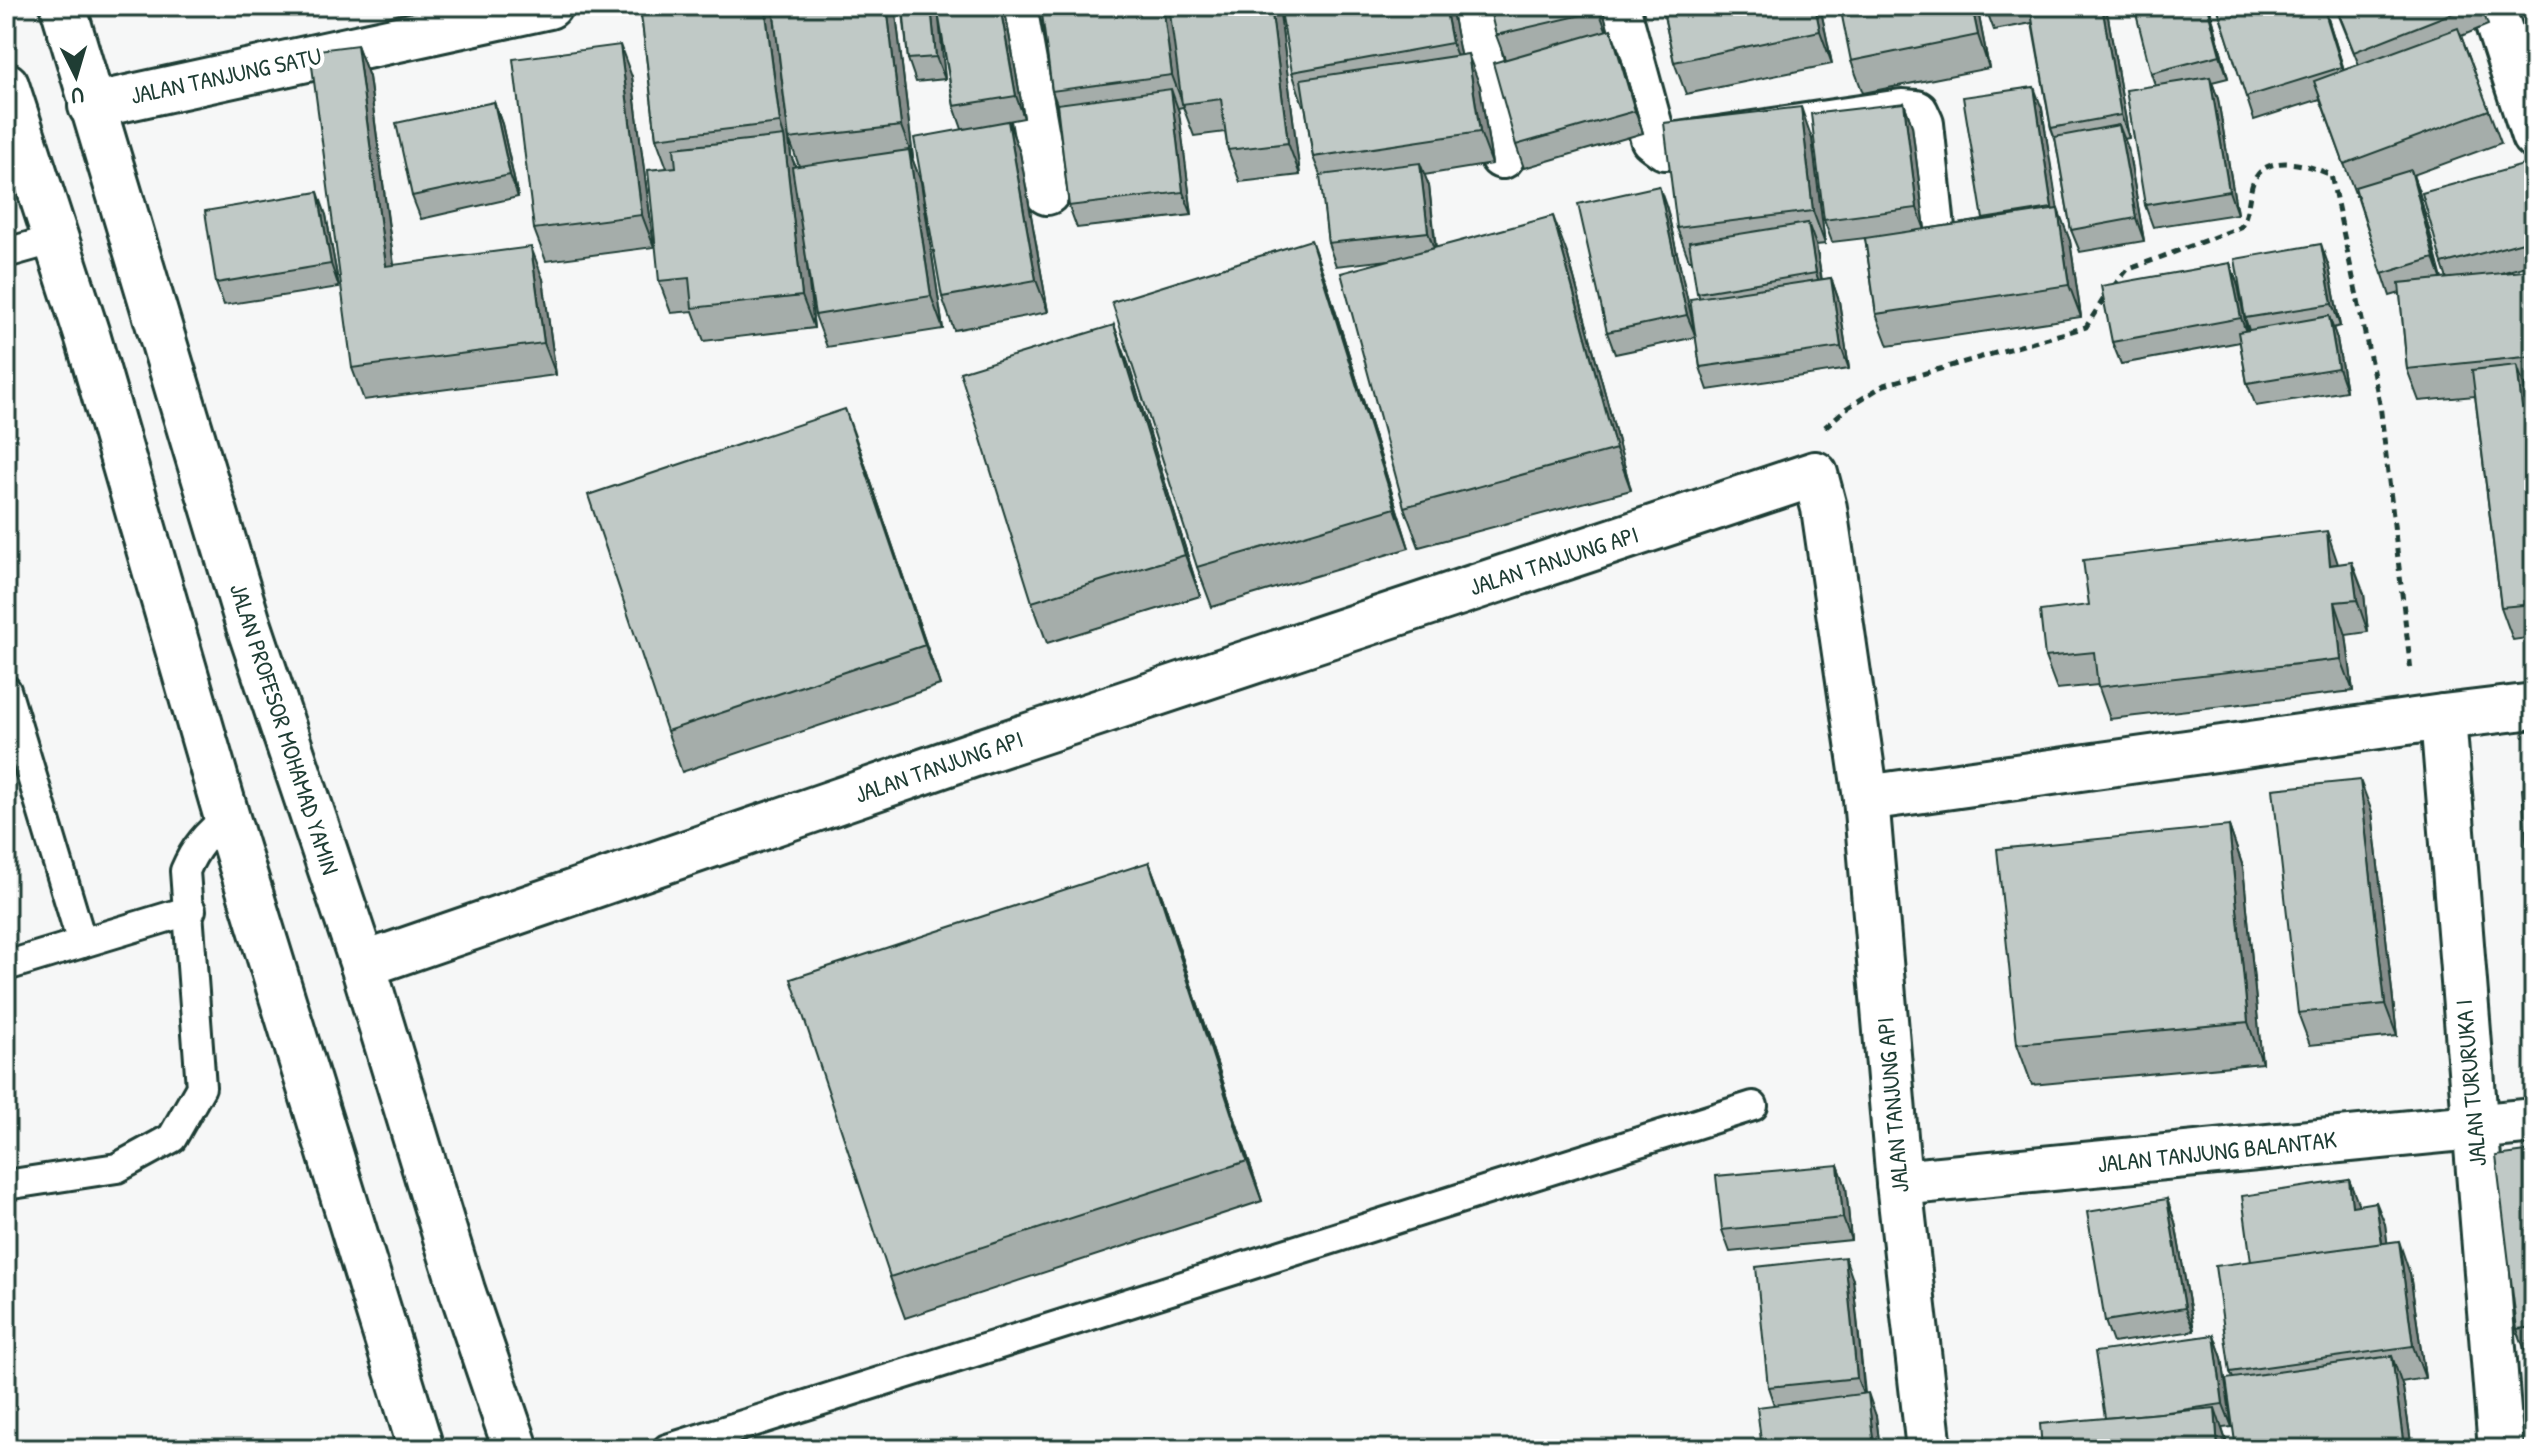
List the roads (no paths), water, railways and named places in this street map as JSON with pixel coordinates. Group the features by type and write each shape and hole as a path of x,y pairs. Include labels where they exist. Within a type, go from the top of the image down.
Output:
{"street":[{"name":"JALAN PROFESOR MOHAMAD YAMIN","path":"63,6 248,623 363,965 462,1290 516,1449"},
{"name":"JALAN TANJUNG SATU","path":"91,106 549,6"},
{"path":"1014,6 1047,192"},
{"path":"1468,6 1502,156"},
{"path":"1617,6 1653,138 1665,147 1902,112 1916,113 1921,124 1934,247"},
{"path":"2492,6 2534,136"},
{"path":"6,85 56,239 227,818 421,1449"},
{"name":"JALAN TANJUNG API","path":"363,965 968,756 1815,474 1824,508 1866,798 1899,1183 1929,1449"},
{"path":"1866,798 2534,706"},
{"name":"JALAN TURURUKA I","path":"2430,719 2474,1127 2501,1449"},
{"name":"JALAN TANJUNG BALANTAK","path":"1899,1183 2534,1121"}],"lane":[{"path":"6,253 56,239"},
{"path":"6,690 82,943"},
{"path":"6,1185 117,1168 172,1138 201,1087 191,910 185,871 201,841 227,818"},
{"path":"6,966 191,910"},
{"path":"667,1449 1753,1106"}]}
